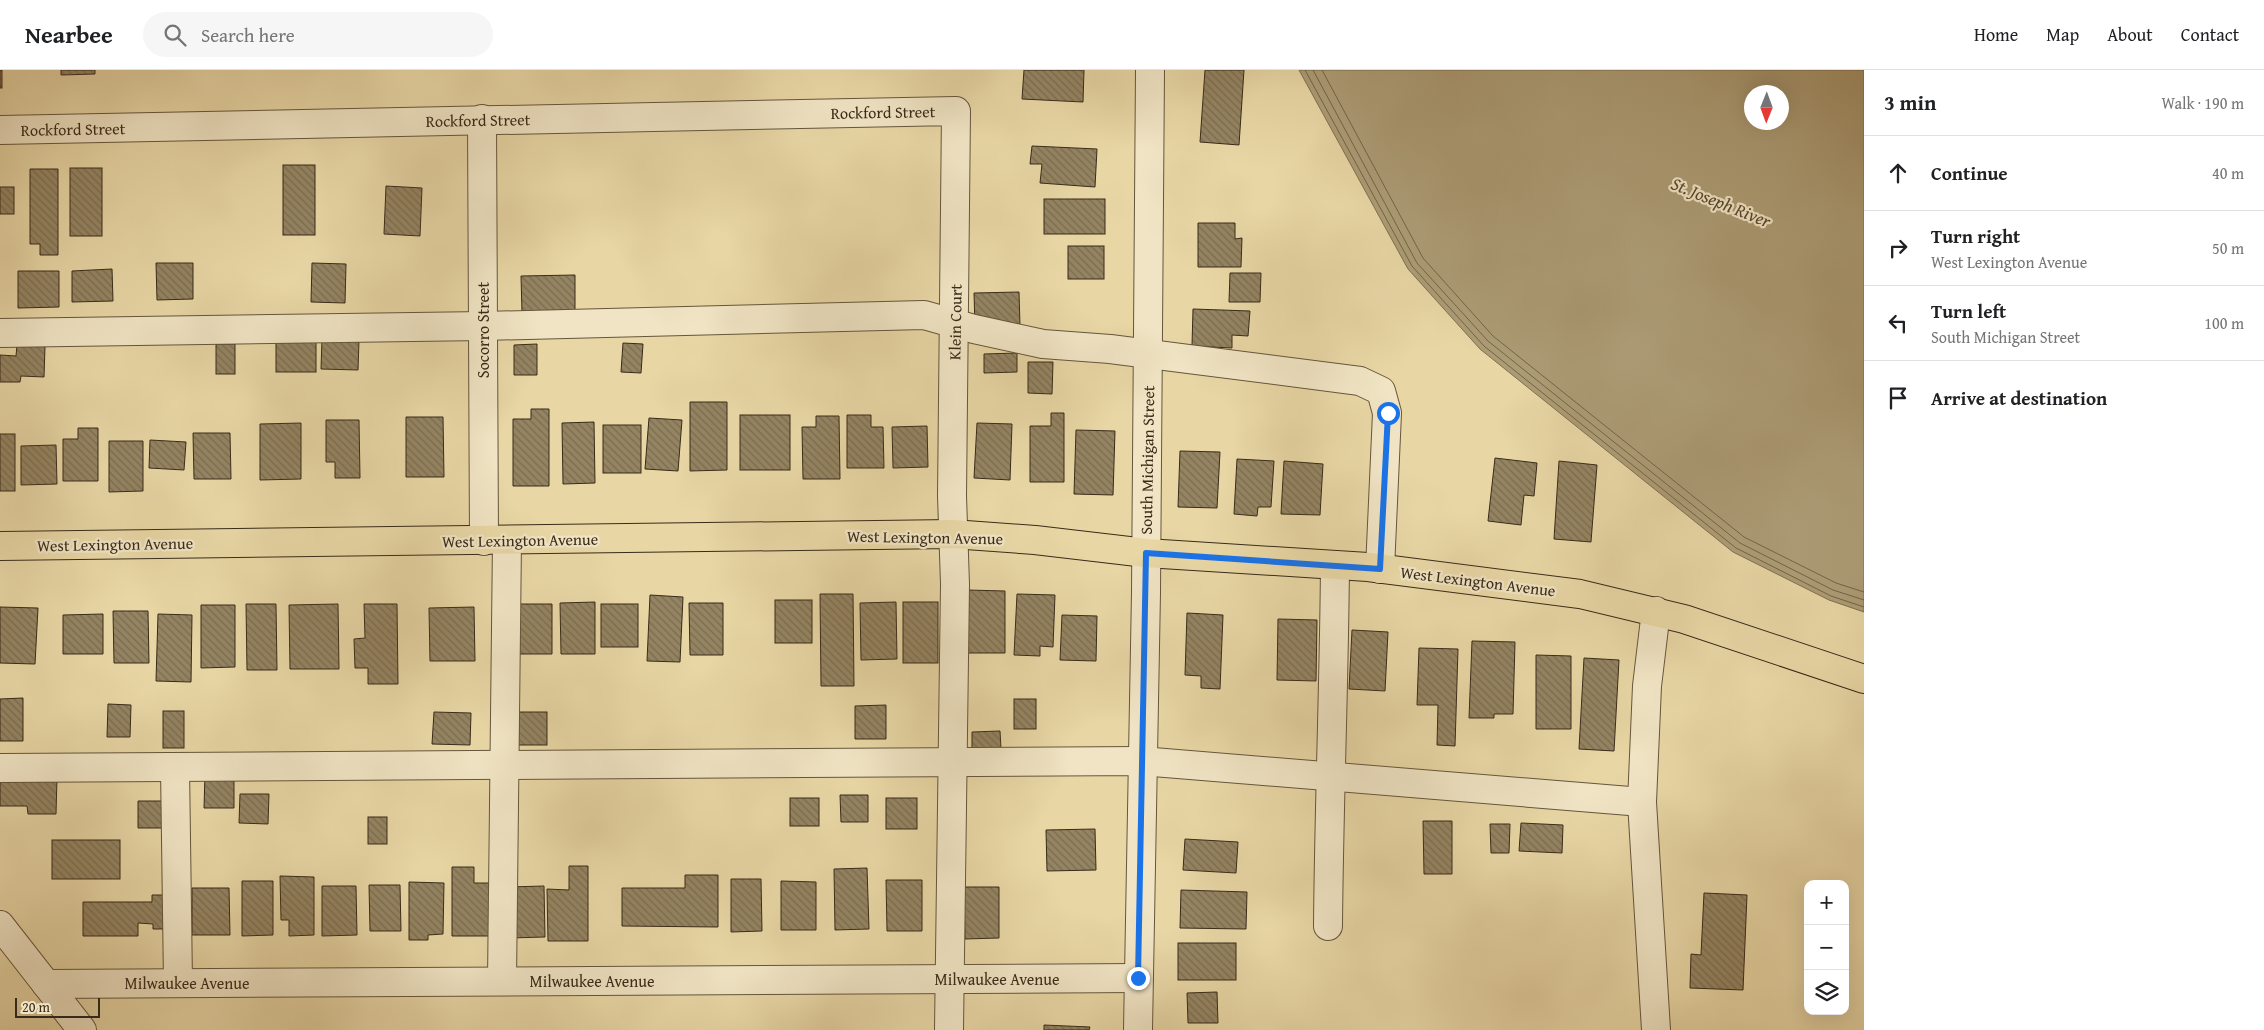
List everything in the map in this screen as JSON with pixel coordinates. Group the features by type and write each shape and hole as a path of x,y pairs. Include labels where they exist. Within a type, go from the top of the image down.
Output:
{"main road":[{"name":"West Lexington Avenue","path":"0,546 952,534 1035,540 1146,553 1380,569 1580,594 1656,611 1864,679"}],"street":[{"name":"South Michigan Street","path":"1138,1030 1141,761 1146,553 1150,70"},
{"name":"Rockford Street","path":"0,130 956,111"},
{"name":"Klein Court","path":"949,1030 955,584 952,534 956,111"},
{"name":"Socorro Street","path":"482,120 484,326 495,540 503,765 502,981"},
{"path":"0,333 484,326 924,315 1043,344 1148,354 1360,382 1381,391 1388,413 1380,569"},
{"path":"1328,926 1335,566"},
{"path":"1656,611 1647,686 1642,802 1656,1030"},
{"path":"0,768 1141,761 1642,802"},
{"path":"176,767 178,983"},
{"path":"0,925 82,1030"},
{"name":"Milwaukee Avenue","path":"46,984 1138,978"}],"water":[{"name":"St. Joseph River","path":"1299,70 1864,70 1864,612 1829,600 1733,552 1480,349 1408,269"}],"building":[{"path":"0,70 2,70 2,88 0,88"},
{"path":"61,70 95,70 95,74 61,75"},
{"path":"1024,70 1084,70 1083,102 1022,99"},
{"path":"1205,70 1244,70 1239,145 1200,142"},
{"path":"1032,146 1097,149 1095,187 1040,183 1042,164 1030,164"},
{"path":"283,165 315,165 315,235 283,235"},
{"path":"70,168 102,168 102,236 70,236"},
{"path":"30,169 58,169 58,255 40,255 40,244 30,244"},
{"path":"386,186 422,188 420,236 384,234"},
{"path":"0,187 14,187 14,214 0,214"},
{"path":"1044,199 1105,199 1105,234 1044,234"},
{"path":"1198,223 1235,223 1235,239 1242,238 1241,267 1198,267"},
{"path":"1068,246 1104,246 1104,279 1068,279"},
{"path":"156,263 193,263 193,299 157,300"},
{"path":"312,263 346,264 345,303 311,302"},
{"path":"112,269 113,301 72,302 72,271"},
{"path":"18,271 59,271 59,307 18,308"},
{"path":"1230,273 1261,273 1260,302 1229,302"},
{"path":"575,275 575,313 522,313 521,276"},
{"path":"1019,292 1020,326 975,327 974,293"},
{"path":"1193,309 1250,311 1248,336 1232,335 1232,348 1192,346"},
{"path":"322,339 359,340 358,370 321,369"},
{"path":"276,342 316,342 316,372 276,372"},
{"path":"623,343 643,344 641,373 621,372"},
{"path":"216,344 235,344 235,374 216,374"},
{"path":"537,344 537,375 514,375 514,345"},
{"path":"17,345 45,346 44,377 21,376 20,382 0,382 0,355 16,356"},
{"path":"1017,353 1017,372 984,373 984,354"},
{"path":"1028,362 1053,362 1052,394 1028,393"},
{"path":"690,402 727,402 727,470 690,471"},
{"path":"531,409 549,409 549,486 513,486 513,419 531,419"},
{"path":"1051,413 1064,413 1064,482 1030,482 1030,426 1051,426"},
{"path":"740,415 790,415 790,470 740,470"},
{"path":"847,415 871,415 871,427 883,427 884,468 847,468"},
{"path":"816,416 839,416 840,479 803,479 802,427 816,427"},
{"path":"406,417 443,417 444,477 406,477"},
{"path":"649,418 682,420 678,471 645,469"},
{"path":"326,420 359,420 360,478 335,478 335,462 326,462"},
{"path":"594,422 595,483 563,484 562,423"},
{"path":"301,423 301,479 260,480 260,424"},
{"path":"977,423 1012,424 1010,480 974,478"},
{"path":"603,425 641,425 641,473 603,473"},
{"path":"927,426 928,467 893,468 892,427"},
{"path":"78,428 98,428 98,481 63,481 63,439 78,439"},
{"path":"1076,430 1115,431 1113,495 1074,494"},
{"path":"193,433 230,433 231,479 194,479"},
{"path":"0,434 15,434 15,491 0,491"},
{"path":"150,440 186,442 184,470 149,468"},
{"path":"109,441 143,441 143,491 109,492"},
{"path":"56,445 57,484 21,485 21,446"},
{"path":"1180,451 1220,452 1217,508 1178,507"},
{"path":"1495,458 1537,463 1534,496 1524,495 1521,525 1488,521"},
{"path":"1237,459 1274,461 1271,507 1258,507 1257,516 1234,514"},
{"path":"1284,461 1323,464 1320,515 1281,514"},
{"path":"1559,461 1597,465 1591,542 1554,539"},
{"path":"967,590 1005,591 1005,653 967,653"},
{"path":"820,594 853,594 854,686 821,686"},
{"path":"1017,594 1055,595 1053,647 1040,646 1040,656 1014,655"},
{"path":"650,595 683,597 680,662 647,661"},
{"path":"775,600 812,600 812,643 775,643"},
{"path":"595,602 595,654 561,654 560,603"},
{"path":"896,602 897,659 861,660 860,603"},
{"path":"903,602 938,602 938,663 903,663"},
{"path":"689,603 723,603 723,655 690,655"},
{"path":"246,604 276,604 277,670 247,670"},
{"path":"338,604 339,669 290,669 289,605"},
{"path":"364,604 397,604 398,684 368,684 368,668 355,668 354,639 365,638"},
{"path":"518,604 552,604 552,654 519,654"},
{"path":"601,604 638,604 638,647 601,647"},
{"path":"201,605 235,605 235,667 201,668"},
{"path":"0,607 38,608 35,664 0,663"},
{"path":"474,607 475,661 430,661 429,608"},
{"path":"113,611 148,611 149,663 114,663"},
{"path":"1187,613 1223,615 1220,689 1201,688 1201,676 1185,675"},
{"path":"103,614 103,654 63,654 63,615"},
{"path":"158,614 192,615 191,682 156,681"},
{"path":"1062,615 1097,616 1096,661 1060,660"},
{"path":"1278,619 1317,620 1316,681 1277,680"},
{"path":"1352,630 1388,632 1385,691 1349,689"},
{"path":"1472,641 1515,642 1513,714 1494,714 1494,718 1469,718"},
{"path":"1419,648 1458,649 1455,746 1437,745 1438,705 1417,705"},
{"path":"1536,655 1571,656 1571,729 1536,729"},
{"path":"1584,658 1619,660 1614,751 1579,749"},
{"path":"23,698 23,741 0,741 0,699"},
{"path":"1014,699 1036,699 1036,729 1014,729"},
{"path":"108,704 131,705 130,737 107,737"},
{"path":"886,705 886,739 855,739 855,706"},
{"path":"163,711 184,711 184,748 163,748"},
{"path":"434,712 471,713 470,745 432,744"},
{"path":"518,712 547,712 547,745 518,745"},
{"path":"1000,731 1001,749 972,749 972,732"},
{"path":"205,774 234,775 234,808 204,808"},
{"path":"0,778 57,778 56,814 28,814 27,806 0,806"},
{"path":"240,794 269,794 268,824 239,823"},
{"path":"840,795 868,795 868,822 841,822"},
{"path":"790,798 819,798 819,826 790,826"},
{"path":"886,798 917,798 917,829 886,829"},
{"path":"138,801 165,801 166,828 138,828"},
{"path":"368,817 387,817 387,844 368,844"},
{"path":"1423,821 1452,821 1452,874 1424,874"},
{"path":"1521,823 1563,825 1562,853 1519,851"},
{"path":"1490,824 1510,824 1509,853 1491,853"},
{"path":"1095,829 1096,870 1047,871 1046,830"},
{"path":"1185,839 1238,842 1236,873 1183,870"},
{"path":"52,840 120,840 120,879 52,879"},
{"path":"569,866 588,866 588,941 548,941 547,889 569,890"},
{"path":"452,867 474,867 474,883 489,883 489,936 452,936"},
{"path":"867,868 869,929 835,930 834,869"},
{"path":"685,875 718,875 718,927 622,926 622,888 685,888"},
{"path":"280,876 314,877 314,935 289,936 289,920 281,920"},
{"path":"731,879 761,879 762,931 731,932"},
{"path":"886,880 922,880 922,931 887,931"},
{"path":"242,881 273,881 273,935 242,936"},
{"path":"781,881 816,882 816,930 781,930"},
{"path":"409,882 444,883 443,934 428,935 428,940 409,940"},
{"path":"369,885 400,885 401,931 370,931"},
{"path":"322,886 356,886 357,935 322,936"},
{"path":"544,886 545,937 509,938 508,887"},
{"path":"964,887 999,887 999,938 965,939"},
{"path":"192,888 229,888 230,935 192,935"},
{"path":"1181,890 1247,892 1246,929 1180,928"},
{"path":"1704,893 1747,895 1743,990 1690,988 1691,954 1701,955"},
{"path":"152,895 171,895 171,929 153,929 153,924 138,923 138,936 83,936 83,902 152,902"},
{"path":"1178,943 1236,943 1236,980 1178,980"},
{"path":"1217,992 1218,1023 1188,1023 1187,993"},
{"path":"1044,1025 1090,1027 1089,1030 1044,1030"}],"route":[{"path":"1138,978 1146,553 1380,569 1388,413"}]}
